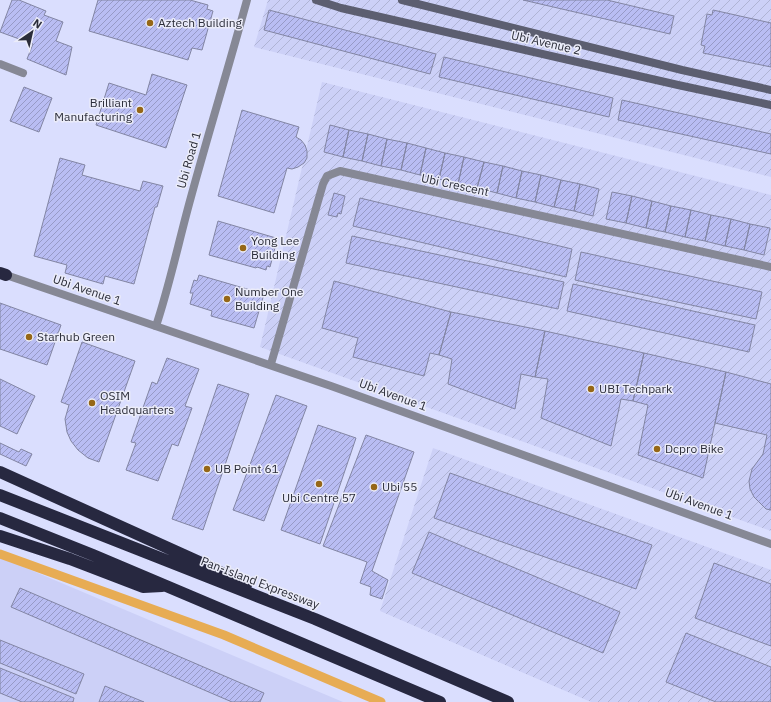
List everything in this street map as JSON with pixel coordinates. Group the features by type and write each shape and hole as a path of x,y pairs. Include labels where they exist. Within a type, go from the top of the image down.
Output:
{"highway":[{"path":"0,472 208,566 315,619"},
{"name":"Pan-Island Expressway","path":"0,495 315,619 508,702"},
{"path":"0,518 93,555 163,586 440,702"},
{"path":"0,536 70,559 143,587 163,586"}],"main road":[{"name":"Ubi Avenue 2","path":"316,0 341,8 678,86 771,105"},
{"name":"Ubi Avenue 2","path":"402,0 682,70 771,90"}],"street":[{"name":"Ubi Road 1","path":"156,326 163,305 191,196 231,61 247,0"},
{"path":"0,64 23,73"},
{"name":"Ubi Crescent","path":"270,364 323,184 327,176 340,171 771,267"},
{"name":"Ubi Avenue 1","path":"3,274 270,364 771,544"}],"shaded area":[{"path":"268,0 771,0 771,177 254,47"},
{"name":"UBI Techpark","path":"322,82 771,195 771,531 260,347"},
{"path":"433,448 771,570 771,702 591,702 380,611"},
{"path":"0,557 343,702 0,702"}],"building":[{"path":"12,0 19,0 46,11 44,15 63,22 56,41 72,47 66,75 27,59 33,44 0,32"},
{"name":"Aztech Building","path":"98,0 190,0 208,5 207,9 213,11 202,50 192,48 188,60 89,31"},
{"path":"523,0 607,0 674,16 670,34"},
{"path":"269,10 436,54 430,74 264,30"},
{"path":"713,10 771,23 771,67 703,53 705,46 701,45 707,14 712,15"},
{"path":"444,57 613,98 609,117 439,77"},
{"name":"Brilliant Manufacturing","path":"152,74 187,85 166,148 96,125 109,83 146,95"},
{"path":"24,87 52,98 39,132 10,121"},
{"path":"622,100 771,134 771,154 618,120"},
{"path":"242,110 299,127 296,137 305,145 307,151 307,158 304,163 292,169 287,168 274,213 218,196"},
{"path":"330,125 349,130 343,157 324,152"},
{"path":"349,130 368,134 362,161 343,157"},
{"path":"368,134 387,139 381,166 362,161"},
{"path":"387,139 407,143 401,170 381,166"},
{"path":"407,143 426,148 420,175 401,170"},
{"path":"426,148 445,153 439,179 420,175"},
{"path":"445,153 464,157 458,184 439,179"},
{"path":"464,157 484,162 477,188 458,184"},
{"path":"60,158 85,165 82,175 140,191 143,181 163,186 157,207 155,207 134,284 105,276 103,284 65,273 67,265 34,256"},
{"path":"484,162 503,166 497,193 477,188"},
{"path":"503,166 522,171 516,198 497,193"},
{"path":"522,171 541,175 535,202 516,198"},
{"path":"541,175 561,180 554,207 535,202"},
{"path":"561,180 580,184 574,211 554,207"},
{"path":"580,184 599,189 593,216 574,211"},
{"path":"612,192 632,196 626,223 606,219"},
{"path":"334,193 345,196 341,214 338,213 337,217 328,215"},
{"path":"632,196 652,201 646,228 626,223"},
{"path":"360,198 572,249 566,277 353,226"},
{"path":"652,201 671,206 665,232 646,228"},
{"path":"671,206 691,210 685,237 665,232"},
{"path":"691,210 711,215 705,241 685,237"},
{"path":"711,215 731,219 725,246 705,241"},
{"path":"731,219 750,224 744,250 725,246"},
{"name":"Yong Lee Building","path":"218,221 276,238 275,240 277,240 270,267 267,266 266,270 209,255"},
{"path":"750,224 770,228 764,255 744,250"},
{"path":"352,236 564,282 558,309 346,263"},
{"path":"581,252 762,292 756,319 575,280"},
{"name":"Number One Building","path":"199,275 264,294 254,328 211,316 212,311 190,304 193,293 190,293 194,280 197,281"},
{"path":"334,281 451,312 439,355 430,353 424,376 353,357 358,338 322,328"},
{"path":"573,284 755,325 749,352 567,311"},
{"name":"Starhub Green","path":"0,303 61,325 47,365 0,349"},
{"path":"451,312 545,331 535,377 521,374 515,409 448,384 452,359 439,355"},
{"name":"UBI Techpark","path":"545,331 644,353 633,401 621,399 611,446 541,418 548,379 535,377"},
{"name":"OSIM Headquarters","path":"82,342 135,361 99,462 88,458 78,450 71,441 67,432 65,419 69,405 61,402"},
{"name":"UBI Techpark","path":"644,353 726,372 703,478 638,455 648,405 633,401"},
{"path":"167,358 199,369 185,406 192,408 178,446 172,444 158,481 126,470 136,443 131,442 152,382 157,384"},
{"path":"726,372 771,384 771,510 766,509 754,497 750,489 749,481 752,469 763,454 767,435 715,423"},
{"path":"0,379 35,396 17,434 0,426"},
{"name":"UB Point 61","path":"218,384 249,394 203,530 172,519"},
{"path":"276,395 307,406 264,521 233,510"},
{"name":"Ubi Centre 57","path":"318,425 356,438 320,544 281,530"},
{"name":"Ubi 55","path":"366,435 414,452 372,571 388,580 382,599 370,595 371,587 360,583 367,562 323,546"},
{"path":"0,443 19,452 21,449 32,454 26,466 0,454"},
{"path":"450,473 652,545 636,589 434,518"},
{"path":"429,532 620,612 603,653 412,573"},
{"path":"714,563 771,584 771,646 695,618"},
{"path":"20,588 264,693 260,702 232,702 11,607"},
{"path":"686,633 771,667 771,702 716,702 666,682"},
{"path":"0,640 84,674 76,694 0,663"},
{"path":"0,668 74,698 73,702 22,702 0,693"},
{"path":"105,686 144,702 99,702"}],"waterway":[{"path":"0,554 224,635 381,702"}],"place":[{"name":"Aztech Building","path":"150,23"},
{"name":"Brilliant Manufacturing","path":"140,110"},
{"name":"Yong Lee Building","path":"243,248"},
{"name":"Number One Building","path":"227,299"},
{"name":"Starhub Green","path":"29,337"},
{"name":"UBI Techpark","path":"591,389"},
{"name":"OSIM Headquarters","path":"92,403"},
{"name":"Dcpro Bike","path":"657,449"},
{"name":"UB Point 61","path":"207,469"},
{"name":"Ubi Centre 57","path":"319,484"},
{"name":"Ubi 55","path":"374,487"}]}
